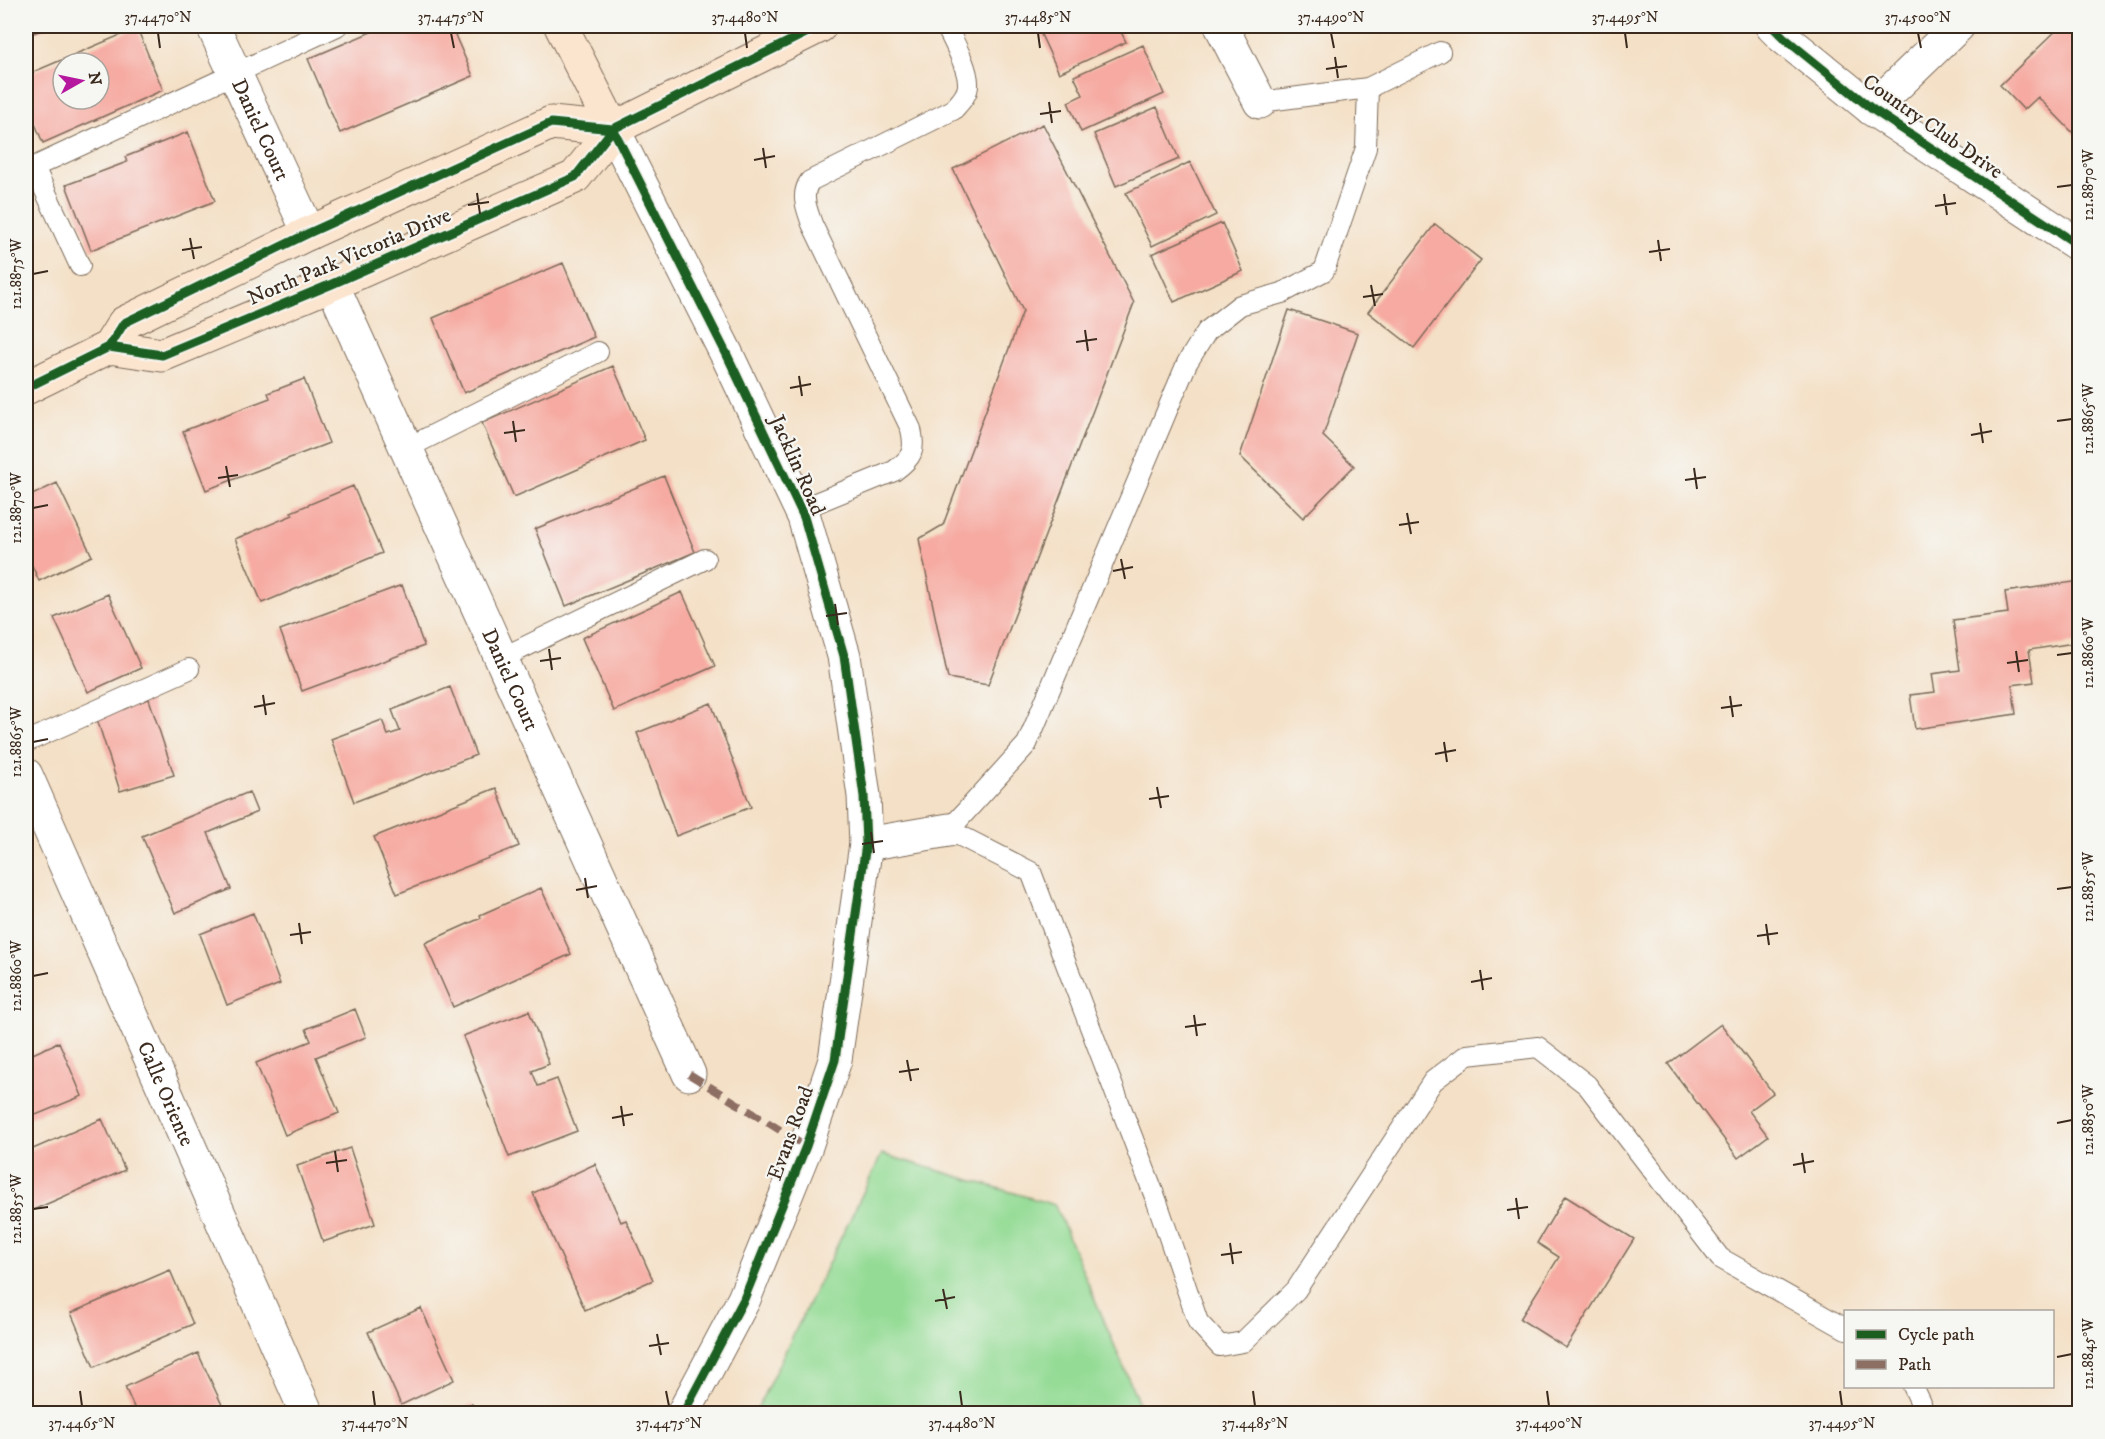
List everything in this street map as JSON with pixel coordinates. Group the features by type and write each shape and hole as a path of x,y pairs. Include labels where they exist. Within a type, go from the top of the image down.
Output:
{"main road":[{"name":"Jacklin Road","path":"561,26 613,129"},
{"name":"North Park Victoria Drive","path":"109,347 162,355 332,284 575,177 613,129 820,26"},
{"name":"North Park Victoria Drive","path":"26,388 109,347 124,323 309,233 551,123 613,129"}],"street":[{"name":"Daniel Court","path":"213,26 309,233"},
{"path":"1221,26 1260,102"},
{"name":"Country Club Drive","path":"1772,26 1872,109 2079,246"},
{"path":"1872,109 1958,26"},
{"name":"Jacklin Road","path":"613,129 728,355 801,509 844,656 864,796 866,844"},
{"name":"Daniel Court","path":"332,284 689,1074"},
{"name":"Calle Oriente","path":"26,775 307,1413"},
{"path":"866,844 949,830"},
{"name":"Evans Road","path":"683,1413 744,1299 806,1146 831,1071 866,844"}],"lane":[{"path":"80,266 34,167 337,26"},
{"path":"801,509 894,471 906,463 912,453 914,441 911,429 812,224 805,201 806,187 810,181 953,110 963,99 969,87 966,72 946,26"},
{"path":"1260,102 1368,88 1440,52"},
{"path":"1368,88 1366,148 1324,270 1282,292 1239,305 1207,331 1187,363 1027,744 949,830 1031,872 1157,1202 1198,1322 1220,1346 1243,1342 1296,1290 1433,1081 1467,1055 1538,1047 1587,1086 1720,1258 1844,1328"},
{"path":"407,447 598,352"},
{"path":"502,658 705,559"},
{"path":"26,742 189,669"},
{"path":"1915,1388 1921,1403 1921,1413"}],"green space":[{"path":"882,1154 1055,1205 1143,1413 755,1413"}],"building":[{"path":"26,26 52,26 26,36"},
{"path":"385,26 451,26 473,76 340,133 308,59"},
{"path":"1037,26 1118,26 1126,42 1059,73"},
{"path":"2061,26 2080,26 2080,133 2076,136 2038,97 2024,110 2000,85"},
{"path":"137,28 163,90 43,143 26,102 26,75 51,64 51,111 111,111 111,51 83,51"},
{"path":"1143,45 1164,94 1081,132 1068,102 1083,95 1074,76"},
{"path":"1157,107 1179,159 1116,186 1094,134"},
{"path":"1043,124 1134,303 988,685 948,678 919,539 943,525 1023,311 953,169"},
{"path":"188,132 215,201 91,250 66,185 127,162 125,157"},
{"path":"1190,162 1216,215 1152,246 1126,193"},
{"path":"1222,223 1243,271 1174,302 1152,254"},
{"path":"1435,224 1481,260 1414,348 1368,312"},
{"path":"563,263 594,337 464,393 433,318"},
{"path":"1289,310 1358,333 1323,436 1354,466 1303,518 1240,456"},
{"path":"613,366 645,440 514,497 482,423"},
{"path":"304,379 329,443 206,490 183,431 270,398 268,393"},
{"path":"664,476 695,552 566,606 535,529"},
{"path":"57,483 92,556 39,581 26,552 26,498"},
{"path":"353,486 382,553 262,603 235,539 293,515 291,512"},
{"path":"2080,581 2080,642 2029,650 2034,682 2012,685 2016,714 1915,729 1910,695 1935,692 1932,674 1960,670 1953,620 2008,613 2005,592"},
{"path":"402,585 424,646 302,691 280,630"},
{"path":"682,592 715,666 614,711 582,638"},
{"path":"108,594 141,668 88,692 54,618"},
{"path":"450,687 476,755 354,802 331,739 382,720 388,735 400,731 392,710"},
{"path":"149,699 174,775 120,791 96,716"},
{"path":"711,703 751,807 676,836 637,733"},
{"path":"496,788 519,846 397,894 374,837"},
{"path":"249,792 257,812 208,833 231,889 175,913 142,836"},
{"path":"541,888 571,954 453,1007 425,943"},
{"path":"253,913 280,984 227,1005 200,934"},
{"path":"355,1009 366,1037 316,1057 339,1113 285,1135 256,1063 311,1041 306,1029"},
{"path":"529,1011 549,1064 532,1071 538,1086 557,1079 577,1131 509,1157 463,1036"},
{"path":"1721,1024 1773,1093 1749,1111 1768,1136 1738,1158 1668,1064"},
{"path":"59,1042 82,1096 26,1119 26,1057"},
{"path":"102,1119 125,1170 26,1213 26,1152"},
{"path":"350,1148 375,1224 323,1242 297,1166"},
{"path":"595,1164 621,1222 626,1220 653,1280 585,1310 533,1193"},
{"path":"1565,1196 1634,1239 1566,1348 1520,1319 1559,1257 1537,1243"},
{"path":"170,1270 193,1324 94,1367 71,1313"},
{"path":"421,1308 454,1380 401,1405 368,1332"},
{"path":"198,1353 222,1405 204,1414 137,1414 125,1387"},
{"path":"472,1404 477,1414 452,1414"}],"marked path":[{"path":"689,1074 806,1146"}],"cycle path":[{"path":"109,347 162,355 332,284 575,177 613,129 820,26"},
{"path":"1772,26 1872,109 2080,246"},
{"path":"26,388 109,347 124,323 309,233 551,123 613,129"},
{"path":"613,129 727,355 804,517 844,656 864,796 866,844 835,1060 806,1146 744,1299 683,1414"}]}
